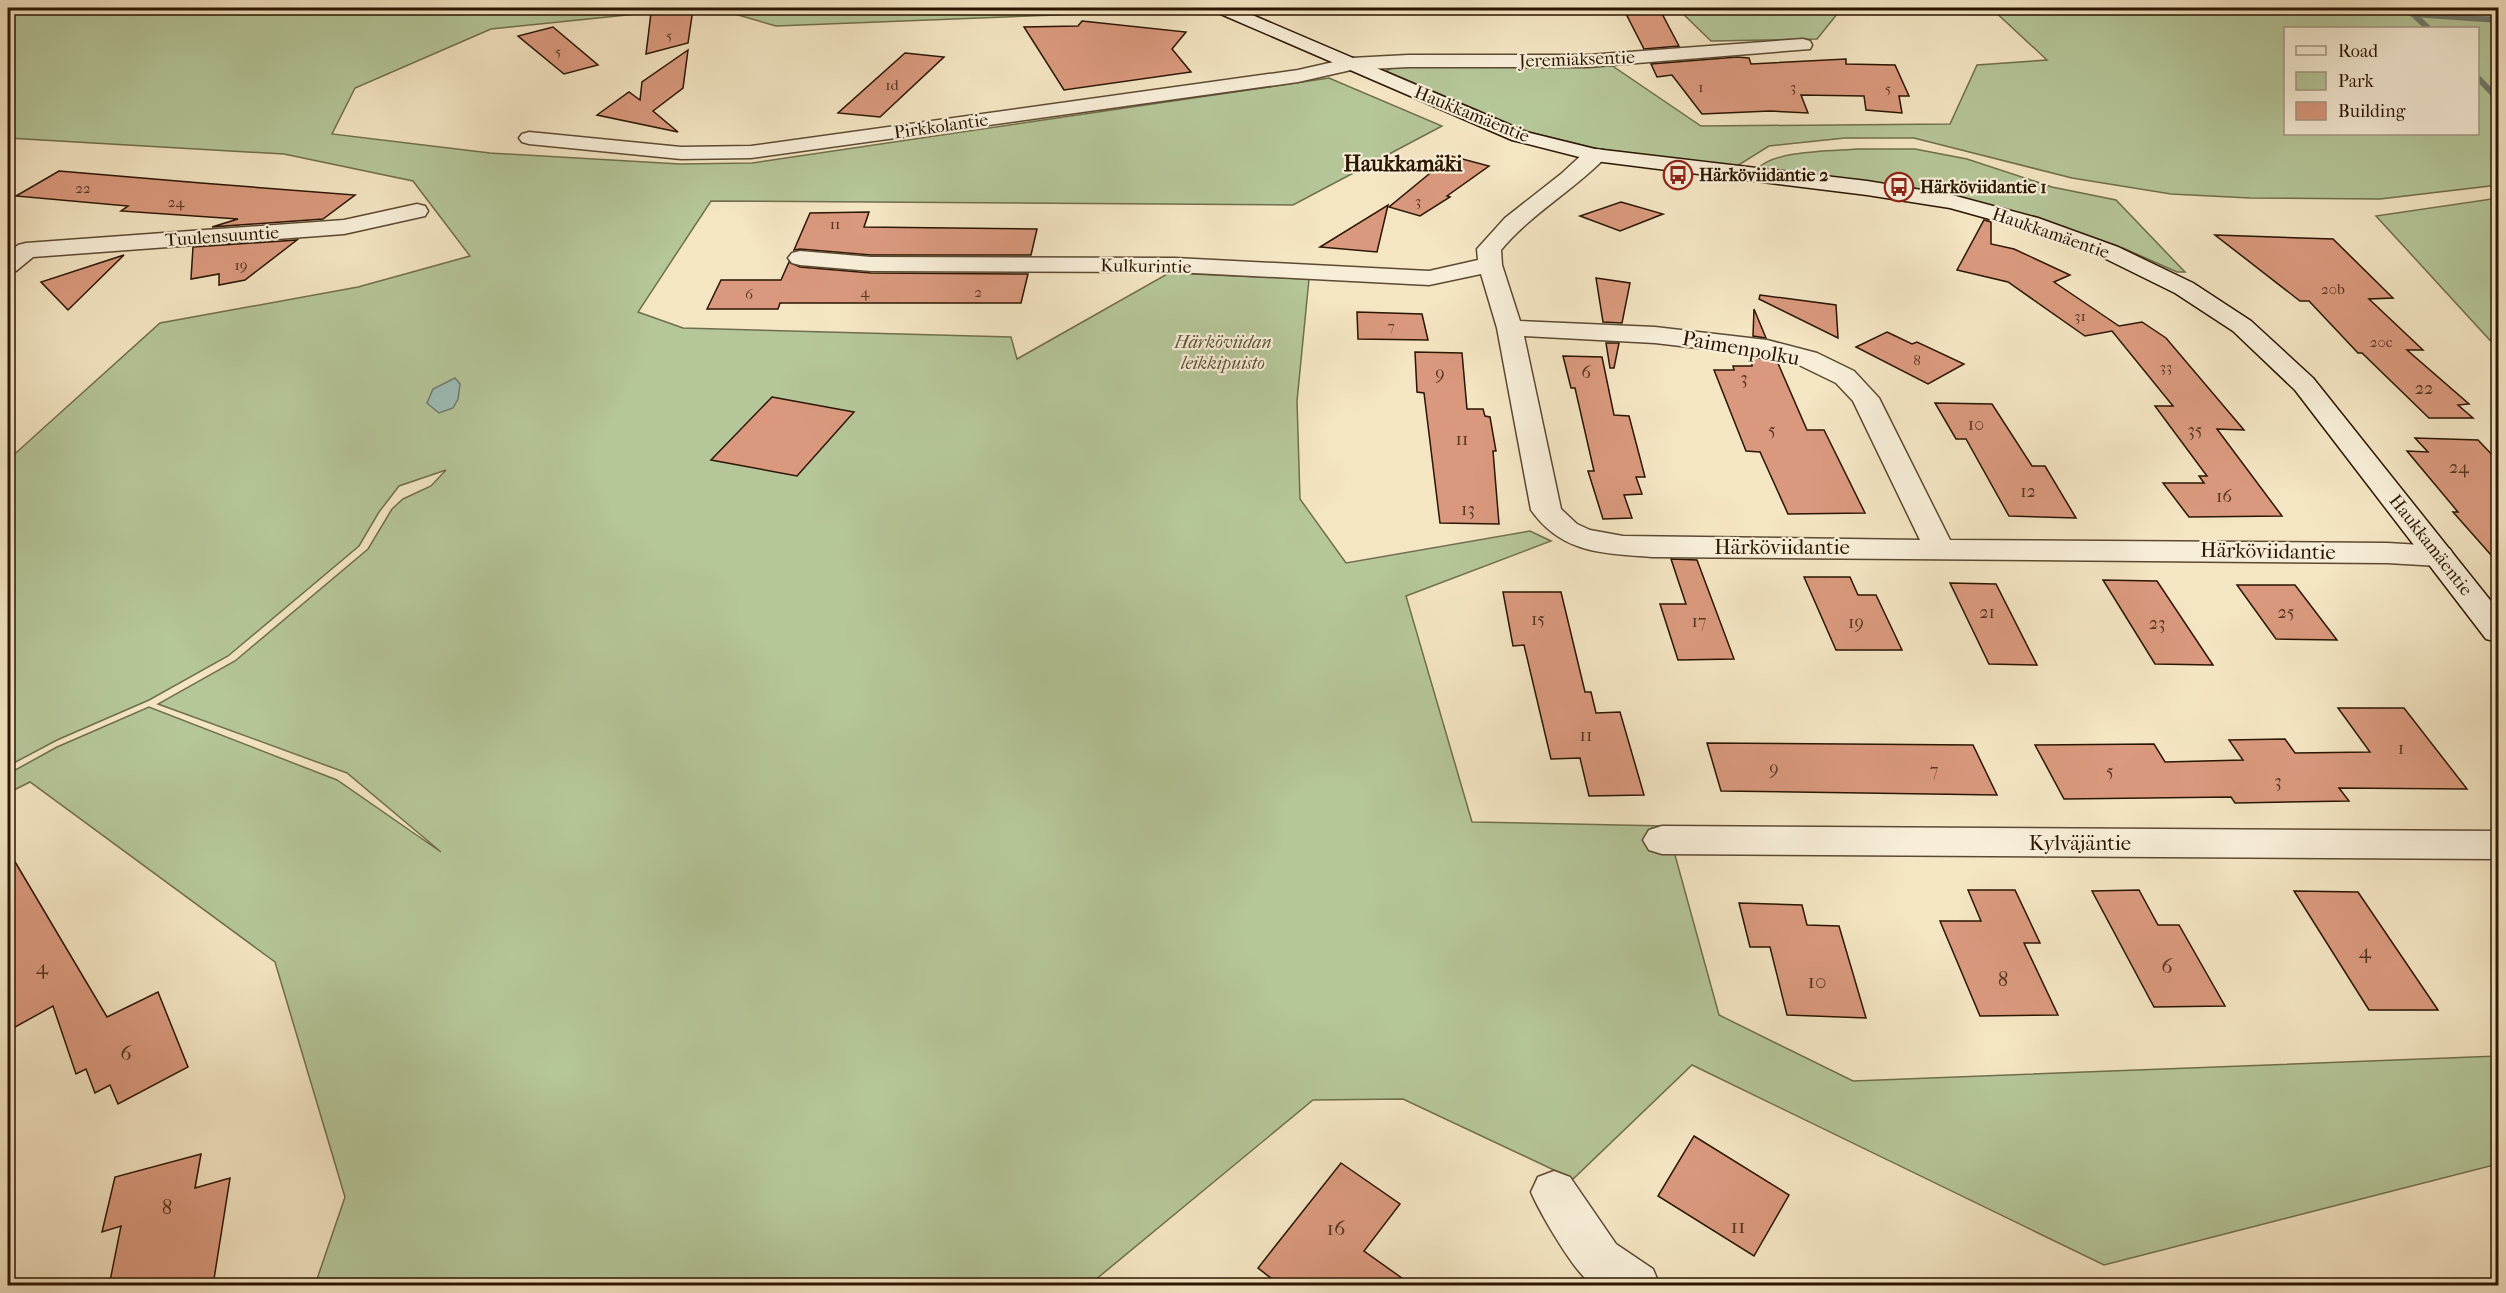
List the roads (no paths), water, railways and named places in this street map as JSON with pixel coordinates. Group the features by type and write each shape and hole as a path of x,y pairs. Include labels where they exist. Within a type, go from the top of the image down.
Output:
{"street":[{"name":"Haukkamäentie","path":"1222,8 1519,136 1595,155 1867,188 1952,202 2030,223 2110,252 2184,288 2242,326 2304,384 2499,631"},
{"name":"Jeremiaksentie","path":"1351,64 1408,61 1588,61 1803,45"},
{"name":"Pirkkolantie","path":"529,138 681,153 751,152 1298,76 1351,64"},
{"path":"1490,265 1489,249 1503,231 1583,168 1595,155"},
{"name":"Tuulensuuntie","path":"8,266 17,247 344,227 417,211"},
{"name":"Kulkurintie","path":"800,258 872,264 1175,265 1429,278 1490,265"},
{"name":"Härköviidantie","path":"1490,265 1510,328 1546,510 1550,517 1567,531 1583,538 1607,543 1652,547 2386,553 2439,556"},
{"name":"Paimenpolku","path":"1510,328 1655,335 1767,348 1809,359 1845,377 1865,398 1938,548"},
{"name":"Kylväjäntie","path":"1662,840 2499,845"},
{"path":"1554,1192 1599,1260 1636,1286"}],"water":[{"path":"455,378 460,384 458,399 453,408 439,413 427,403 433,389"}],"waterway":[{"path":"2393,8 2413,14"},
{"path":"2413,14 2498,20"},
{"path":"2413,14 2427,27"},
{"path":"2479,79 2498,99"}],"place":[{"name":"Härköviidantie 2","path":"1678,175"},
{"name":"Härköviidantie 1","path":"1899,187"}],"district":[{"name":"Haukkamäki","path":"1403,163"}],"park label":[{"name":"Härköviidan leikkipuisto","path":"1223,352"}]}
